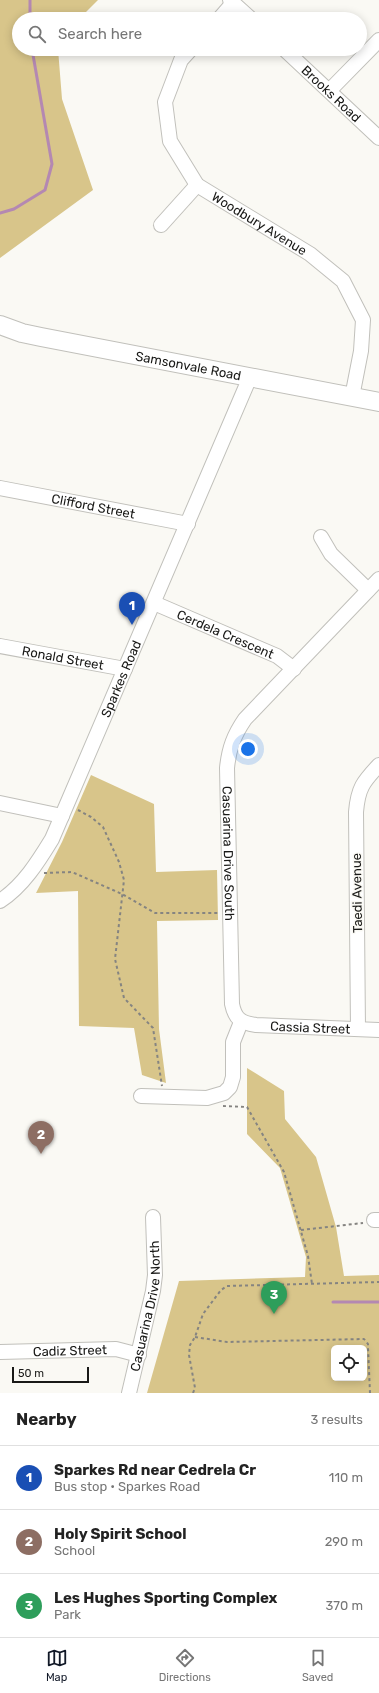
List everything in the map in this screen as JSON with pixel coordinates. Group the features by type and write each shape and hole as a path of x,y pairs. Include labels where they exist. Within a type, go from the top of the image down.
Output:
{"main road":[{"name":"Samsonvale Road","path":"0,325 22,333 41,337 379,402"}],"street":[{"path":"224,12 232,2 243,12"},
{"path":"367,52 379,40"},
{"name":"Woodbury Avenue","path":"185,56 181,60 165,102 170,141 197,185 310,254 343,281 363,320 361,351 352,397"},
{"name":"Brooks Road","path":"292,56 330,90 379,138"},
{"path":"330,90 363,56"},
{"path":"161,225 197,185"},
{"name":"Sparkes Road","path":"0,901 11,894 34,867 52,839 250,378"},
{"name":"Clifford Street","path":"0,488 188,524"},
{"path":"321,536 331,554 368,590"},
{"name":"Casuarina Drive South","path":"241,1022 236,1017 232,1004 227,768 228,754 236,732 245,719 379,579"},
{"name":"Cerdela Crescent","path":"154,603 276,656 294,669"},
{"name":"Ronald Street","path":"0,646 125,669"},
{"name":"Taedi Avenue","path":"358,1029 356,812 361,787 379,765"},
{"path":"0,803 65,810"},
{"path":"141,1096 207,1098 224,1093 230,1087 233,1077 233,1042 241,1022"},
{"name":"Cassia Street","path":"241,1022 256,1025 379,1030"},
{"name":"Casuarina Drive North","path":"129,1393 153,1291 155,1275 153,1217"},
{"name":"Cadiz Street","path":"0,1352 116,1349 139,1355"}],"path":[{"path":"65,810 91,817 103,827 114,850 124,880 115,959 124,998 153,1028 164,1096"},
{"path":"34,867 45,873 72,872 122,894 155,913 230,913"},
{"path":"217,1106 247,1107 284,1172 308,1256 312,1284"},
{"path":"301,1230 377,1220"},
{"path":"193,1393 195,1388 188,1350 195,1337 203,1314 221,1290 227,1286 379,1282"},
{"path":"195,1337 227,1342 364,1339 368,1344 370,1393"}],"shaded area":[{"path":"0,0 98,0 86,12 12,12 12,56 59,56 62,99 93,190 0,258"},
{"path":"91,775 154,804 156,872 217,870 218,920 157,921 159,1029 166,1083 142,1075 134,1028 79,1026 78,891 36,893 62,842"},
{"path":"247,1068 284,1091 285,1119 316,1157 336,1227 344,1276 379,1275 379,1393 147,1393 179,1281 305,1277 306,1257 280,1168 247,1134"}],"waterway":[{"path":"30,0 30,12"},
{"path":"0,213 14,209 45,190 52,164 33,56"},
{"path":"333,1302 379,1302"}],"place":[{"name":"Sparkes Rd near Cedrela Cr","path":"132,625"},
{"name":"Holy Spirit School","path":"41,1154"},
{"name":"Les Hughes Sporting Complex","path":"274,1314"}]}
